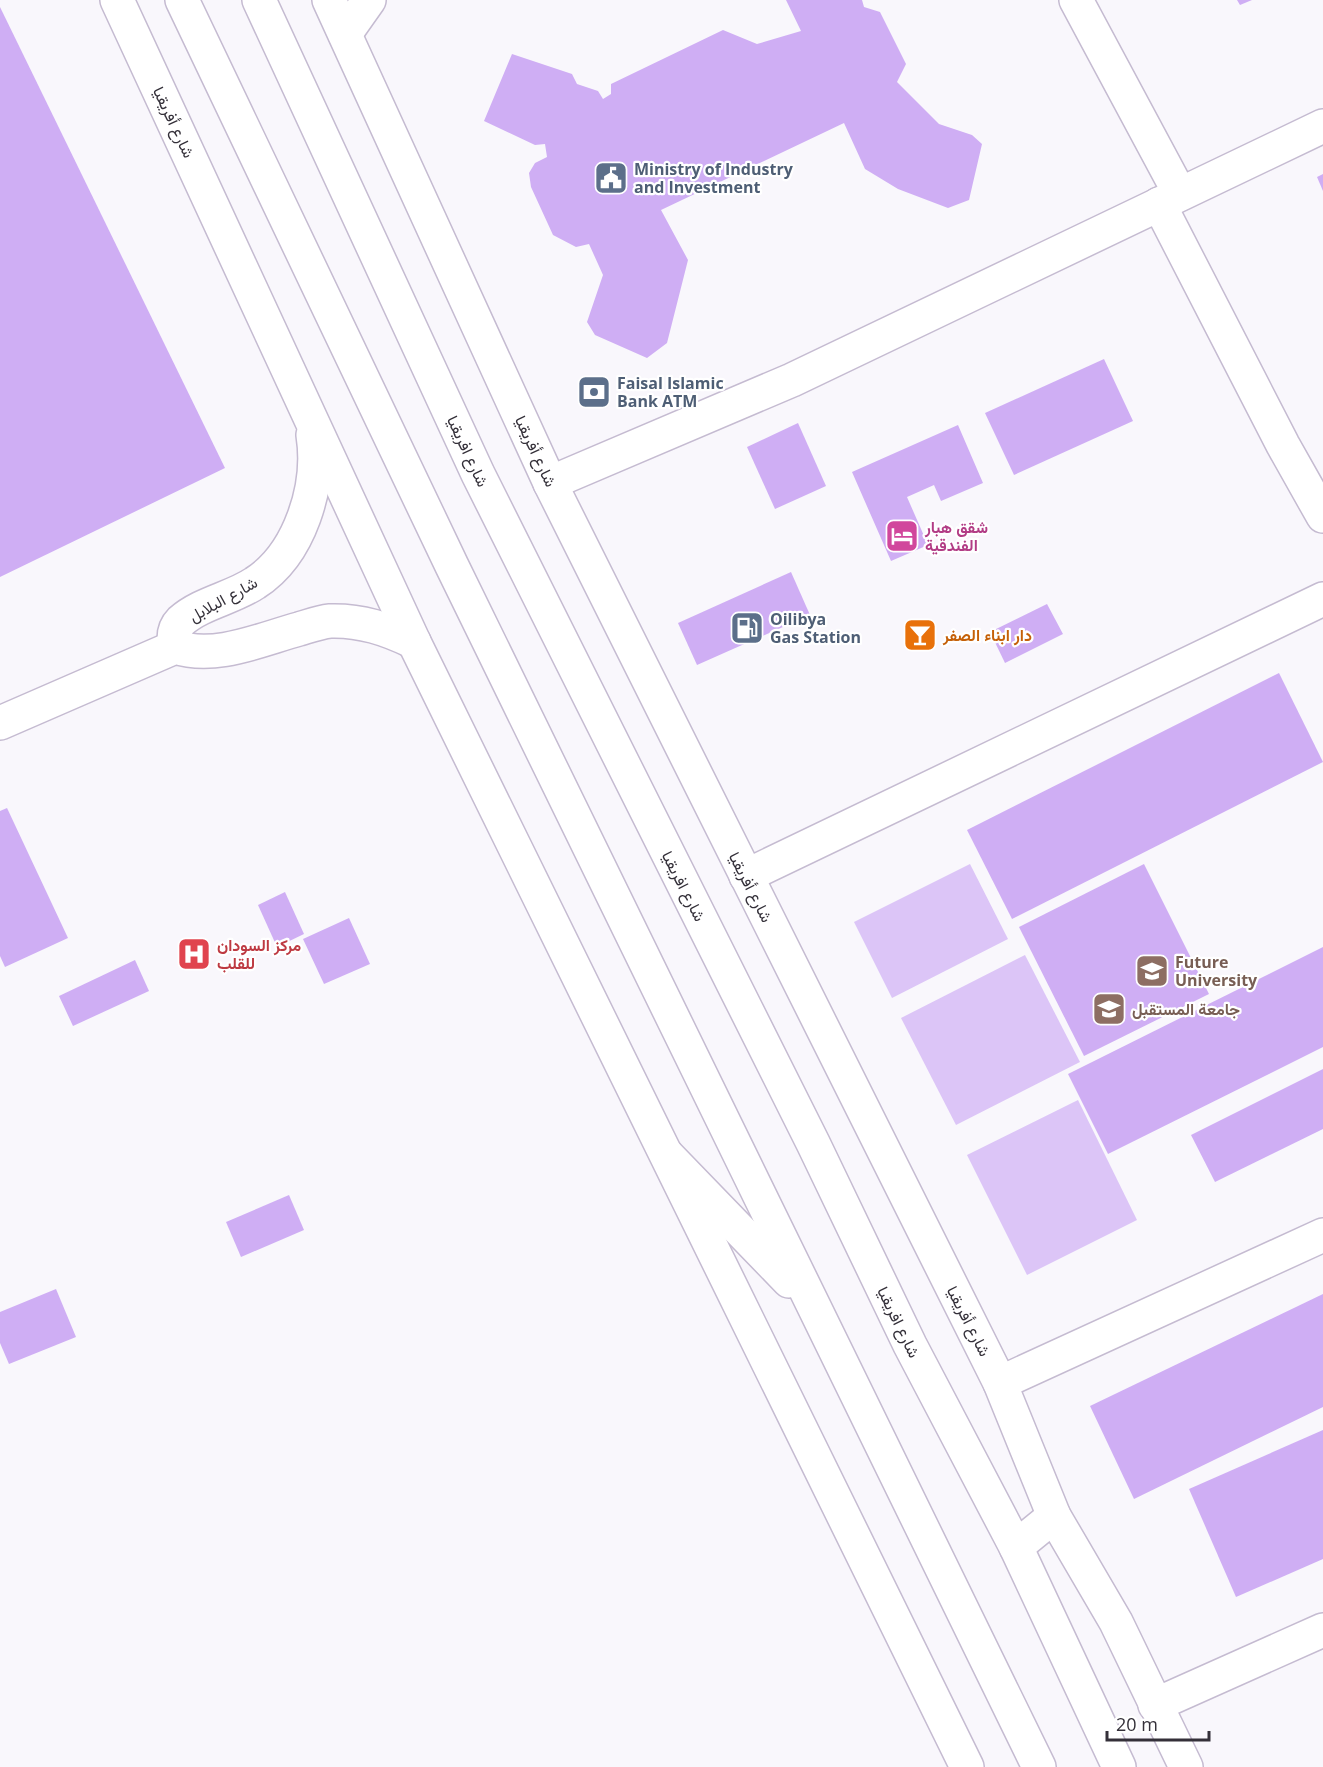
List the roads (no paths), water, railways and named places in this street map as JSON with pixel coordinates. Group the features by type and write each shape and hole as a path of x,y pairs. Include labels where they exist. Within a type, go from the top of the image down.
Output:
{"main road":[{"name":"شارع أفريقيا","path":"117,0 414,642 967,1767"},
{"path":"182,0 457,577 1039,1767"},
{"name":"شارع افريقيا","path":"259,0 478,474 808,1132 910,1345 1016,1546 1119,1767"},
{"name":"شارع أفريقيا","path":"328,0 550,483 1000,1383 1054,1516 1116,1622 1186,1767"},
{"path":"345,34 369,0"},
{"path":"1076,0 1283,445 1322,514"},
{"path":"550,483 792,380 1323,126"},
{"name":"شارع البلابل","path":"175,647 173,637 181,622 256,583 272,568 297,533 309,500 315,465 311,418"},
{"path":"746,876 1323,599"},
{"path":"0,723 175,647 190,652 218,651 328,621 363,623 390,631 414,642"},
{"path":"668,1155 812,1303"},
{"path":"1000,1383 1323,1235"},
{"path":"1016,1546 1054,1516"},
{"path":"1155,1705 1323,1630"}],"place":[{"name":"Ministry of Industry and Investment","path":"611,178"},
{"name":"Faisal Islamic Bank ATM","path":"594,392"},
{"name":"شقق هبار الفندقية","path":"902,536"},
{"name":"Oilibya Gas Station","path":"747,628"},
{"name":"دار ابناء الصفر","path":"920,635"},
{"name":"مركز السودان للقلب","path":"194,954"},
{"name":"Future University","path":"1152,971"},
{"name":"جامعة المستقبل","path":"1109,1009"}]}
